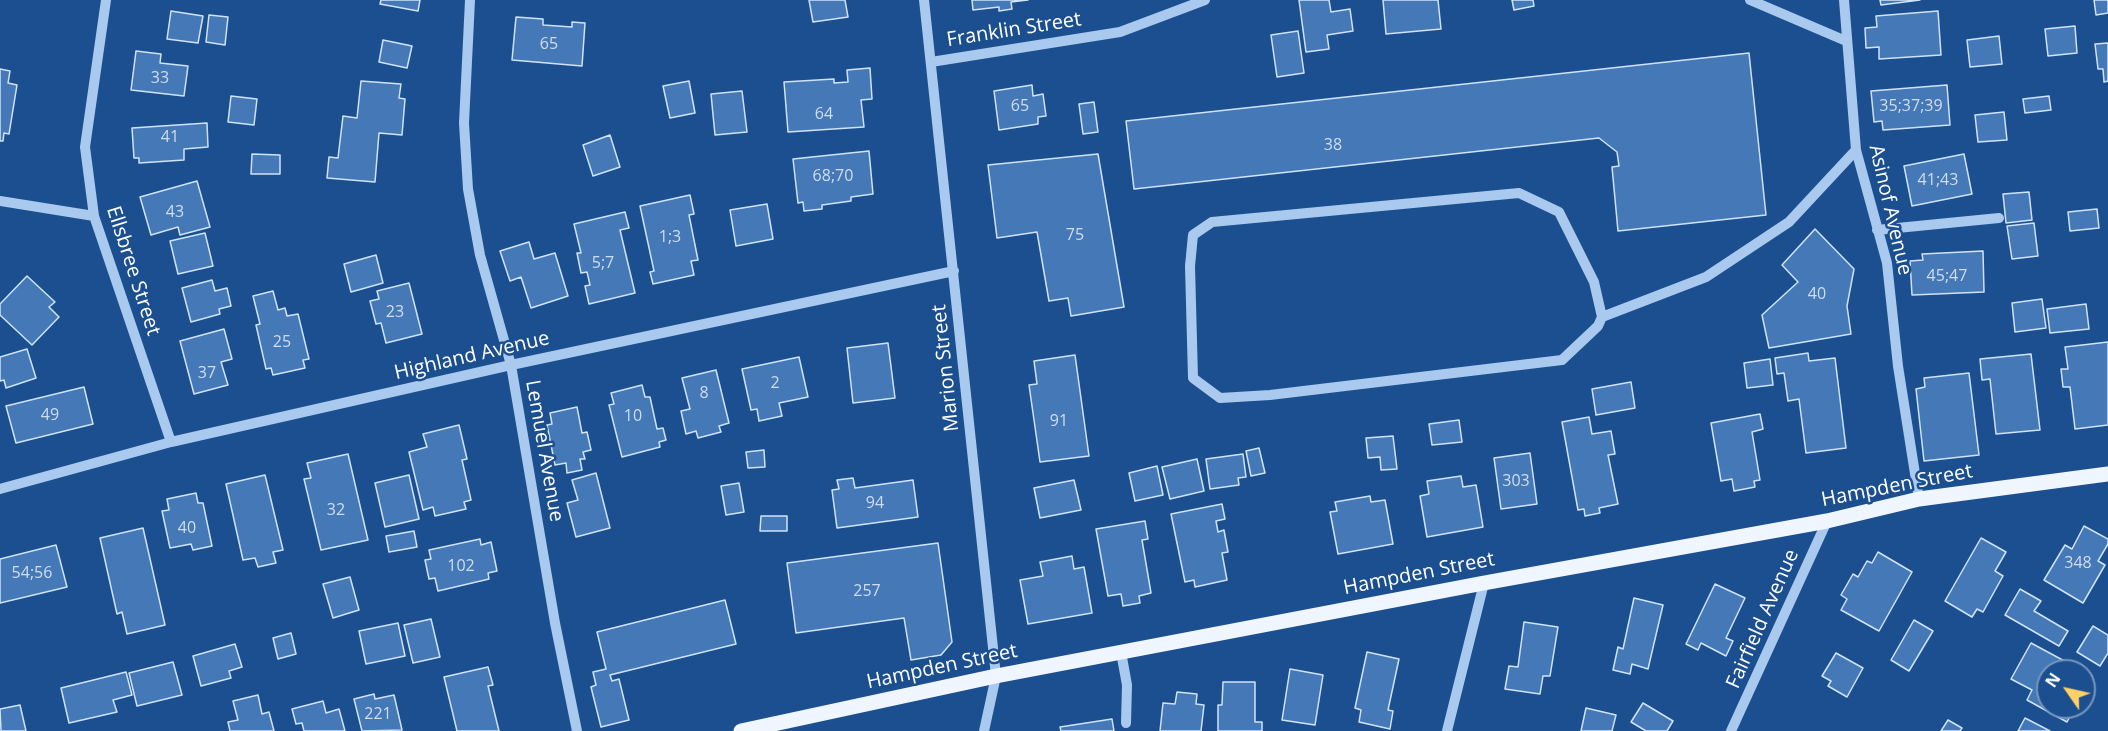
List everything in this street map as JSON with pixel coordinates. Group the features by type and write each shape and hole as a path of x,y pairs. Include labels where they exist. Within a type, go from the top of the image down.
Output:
{"main road":[{"name":"Hampden Street","path":"741,731 996,676 1484,583 1827,521 1919,499 2108,474"}],"street":[{"name":"Ellsbree Street","path":"106,0 85,147 94,216 171,442"},
{"name":"Lemuel Avenue","path":"470,0 464,123 468,189 480,255 512,365 555,623 577,731"},
{"name":"Marion Street","path":"924,0 996,676 984,731"},
{"name":"Franklin Street","path":"932,62 1120,32 1205,0"},
{"path":"1750,0 1846,41"},
{"name":"Asinof Avenue","path":"1844,0 1856,150 1887,263 1898,366 1919,499"},
{"path":"1602,317 1594,282 1559,212 1519,193 1212,222 1193,235 1190,266 1193,378 1220,398 1293,392 1562,360 1598,326 1602,317 1706,276 1789,222 1856,150"},
{"path":"0,201 94,216"},
{"path":"1877,230 1999,218"},
{"name":"Highland Avenue","path":"0,489 171,442 512,365 954,271"},
{"name":"Fairfield Avenue","path":"1731,731 1827,521"},
{"path":"1447,731 1484,583"},
{"path":"1121,652 1127,685 1126,723"}],"building":[{"path":"381,0 420,0 418,11 380,4"},
{"path":"809,0 845,0 848,17 813,22"},
{"path":"972,0 1028,0 1011,2 1012,9 999,11 999,7 973,10"},
{"path":"1299,0 1329,0 1331,12 1350,9 1353,31 1327,35 1329,49 1306,52"},
{"path":"1383,0 1438,0 1441,29 1386,34"},
{"path":"1512,0 1533,0 1534,6 1514,10"},
{"path":"1880,0 1920,0 1881,5"},
{"path":"2094,0 2108,0 2108,13 2096,15"},
{"path":"171,11 203,16 198,43 167,39"},
{"path":"1938,11 1941,55 1879,59 1879,47 1866,48 1865,28 1877,27 1876,16"},
{"path":"209,15 228,17 225,45 206,42"},
{"path":"516,17 543,19 543,25 572,27 572,22 585,23 582,66 512,60"},
{"path":"2075,26 2077,53 2048,56 2045,29"},
{"path":"1298,31 1304,73 1277,77 1271,35"},
{"path":"1999,36 2002,64 1970,67 1967,40"},
{"path":"383,40 412,46 407,68 379,62"},
{"path":"2108,43 2108,81 2104,82 2103,69 2098,69 2095,44"},
{"path":"136,51 161,54 160,63 188,66 184,96 131,90"},
{"path":"1749,53 1766,215 1618,231 1612,167 1619,166 1617,152 1599,138 1134,189 1126,121"},
{"path":"870,68 872,99 861,100 864,127 788,132 784,82 834,79 834,83 848,82 847,70"},
{"path":"0,69 10,71 8,83 17,85 9,134 4,133 3,141 0,141"},
{"path":"361,81 401,84 399,98 405,99 402,135 379,133 375,182 327,178 329,157 338,158 343,116 357,118"},
{"path":"689,81 695,113 670,118 663,86"},
{"path":"1032,85 1033,96 1043,94 1046,116 1038,117 1038,124 999,130 994,91"},
{"path":"1947,85 1950,125 1883,130 1882,121 1874,122 1871,91"},
{"path":"742,91 747,132 715,135 711,94"},
{"path":"231,96 257,99 254,125 228,122"},
{"path":"2049,96 2051,110 2025,113 2023,99"},
{"path":"1094,102 1098,132 1083,134 1079,104"},
{"path":"2004,112 2007,140 1978,142 1975,115"},
{"path":"207,123 208,147 184,149 184,160 139,163 139,158 134,158 132,128"},
{"path":"610,135 620,167 593,176 583,145"},
{"path":"869,151 873,194 851,197 851,201 822,205 822,209 804,211 803,202 798,203 793,159"},
{"path":"252,154 280,155 280,174 251,174"},
{"path":"1098,154 1124,307 1071,316 1068,298 1049,301 1037,232 997,238 988,165"},
{"path":"1964,154 1972,194 1912,206 1904,166"},
{"path":"197,181 210,227 180,235 178,227 151,235 140,197"},
{"path":"2029,192 2032,220 2006,223 2003,194"},
{"path":"690,195 694,214 689,215 698,260 691,261 694,275 653,284 650,272 654,271 640,206"},
{"path":"767,204 773,239 736,246 730,210"},
{"path":"2097,209 2099,228 2070,231 2068,212"},
{"path":"625,212 629,228 620,230 635,293 589,304 585,286 590,285 587,272 581,273 577,253 581,253 574,224"},
{"path":"2034,223 2038,256 2012,259 2007,226"},
{"path":"1815,229 1854,269 1847,306 1851,334 1769,348 1762,315 1798,282 1782,265"},
{"path":"205,233 213,266 178,274 170,241"},
{"path":"529,242 534,259 555,253 568,296 531,308 521,277 510,281 500,251"},
{"path":"1983,251 1984,292 1912,295 1910,261 1923,260 1922,254"},
{"path":"376,255 383,283 351,292 344,264"},
{"path":"27,276 55,302 49,307 59,317 32,345 0,315 0,304"},
{"path":"212,280 215,291 227,288 231,306 219,309 220,314 191,322 182,288"},
{"path":"409,283 422,334 386,343 381,323 376,324 370,301 379,299 377,291"},
{"path":"273,291 278,310 285,308 287,316 298,314 309,359 303,360 305,368 273,375 271,368 266,369 256,325 260,324 253,296"},
{"path":"2042,299 2046,328 2015,332 2012,303"},
{"path":"2086,304 2089,329 2050,333 2047,309"},
{"path":"224,329 232,359 221,362 228,385 194,394 180,341"},
{"path":"2108,342 2108,425 2075,429 2070,387 2063,387 2061,369 2068,369 2065,347"},
{"path":"888,343 895,398 853,403 847,348"},
{"path":"27,349 36,378 6,388 4,380 0,381 0,357"},
{"path":"1808,353 1809,361 1835,358 1846,448 1806,453 1799,399 1788,401 1784,373 1777,374 1775,358"},
{"path":"2031,354 2040,430 1996,434 1990,379 1982,380 1980,359"},
{"path":"1075,355 1089,456 1040,462 1029,385 1037,384 1034,361"},
{"path":"799,357 808,397 779,403 782,416 759,421 757,409 751,410 742,369"},
{"path":"1770,359 1773,385 1747,388 1744,363"},
{"path":"716,370 729,423 719,426 721,432 698,438 696,431 686,434 681,411 690,409 682,378"},
{"path":"1969,373 1979,455 1924,461 1916,389 1925,387 1924,378"},
{"path":"1631,382 1635,408 1596,415 1592,389"},
{"path":"642,385 645,397 650,397 657,429 663,428 666,440 659,442 660,447 622,457 609,405 614,404 611,393"},
{"path":"84,387 93,424 16,443 6,406"},
{"path":"577,407 582,433 587,432 591,450 583,452 585,459 580,459 582,470 567,473 566,463 555,465 547,425 552,424 550,413"},
{"path":"1760,414 1763,429 1752,432 1760,480 1754,481 1755,487 1734,491 1732,479 1721,481 1711,423"},
{"path":"1589,417 1592,434 1611,431 1615,454 1608,455 1618,504 1599,508 1600,513 1585,516 1584,509 1578,510 1562,422"},
{"path":"1459,420 1462,442 1432,445 1429,424"},
{"path":"459,425 467,459 462,460 471,500 464,502 466,509 435,516 433,507 423,510 409,452 427,447 423,434"},
{"path":"1393,436 1397,469 1381,470 1380,457 1368,458 1366,438"},
{"path":"1259,448 1265,473 1251,476 1246,451"},
{"path":"764,450 765,467 748,468 746,452"},
{"path":"1530,453 1537,504 1501,509 1494,458"},
{"path":"348,454 368,540 321,550 304,479 311,478 307,463"},
{"path":"1243,454 1246,477 1238,478 1239,485 1210,489 1206,459"},
{"path":"1197,459 1204,491 1170,499 1162,467"},
{"path":"1157,466 1163,495 1135,501 1129,473"},
{"path":"596,473 610,528 576,537 567,503 578,500 572,480"},
{"path":"265,475 283,550 273,552 276,563 258,567 255,558 243,560 226,484"},
{"path":"409,475 419,519 385,527 375,483"},
{"path":"1461,476 1463,487 1476,485 1483,527 1427,537 1420,496 1429,494 1427,481"},
{"path":"853,478 855,488 913,480 918,517 837,528 832,490 839,489 837,480"},
{"path":"1074,480 1081,510 1040,518 1034,488"},
{"path":"739,483 744,512 726,515 721,486"},
{"path":"196,493 198,503 203,503 212,546 193,550 191,544 170,548 162,511 169,510 167,499"},
{"path":"1370,496 1371,502 1385,500 1393,544 1338,554 1330,512 1337,511 1335,502"},
{"path":"1222,504 1225,519 1216,521 1218,532 1224,530 1228,552 1222,553 1227,580 1195,587 1194,580 1185,582 1171,514"},
{"path":"761,516 787,516 787,531 760,531"},
{"path":"1145,521 1148,539 1142,540 1151,593 1139,596 1140,603 1123,606 1121,594 1108,596 1096,529"},
{"path":"2084,526 2108,539 2108,544 2098,561 2105,565 2083,603 2044,580 2065,545 2072,549"},
{"path":"143,528 165,625 127,634 122,612 117,614 100,538"},
{"path":"414,531 417,547 389,552 386,536"},
{"path":"1981,538 2006,552 1995,571 2003,576 1983,612 1977,609 1972,617 1945,601"},
{"path":"480,539 481,545 491,542 497,571 488,573 489,579 438,591 435,578 429,579 425,560 431,559 429,550"},
{"path":"938,543 952,642 941,655 911,660 904,618 796,633 787,563"},
{"path":"56,545 67,587 0,603 0,559"},
{"path":"1878,552 1912,572 1879,631 1841,610 1847,599 1841,595 1853,574 1858,577 1867,561 1872,563"},
{"path":"1072,556 1074,569 1084,567 1092,613 1028,624 1020,580 1043,576 1040,562"},
{"path":"350,577 359,610 333,618 323,584"},
{"path":"1715,584 1745,598 1726,638 1733,641 1726,656 1701,643 1698,650 1686,644"},
{"path":"2020,589 2041,601 2034,611 2068,631 2059,646 2005,615"},
{"path":"1634,598 1663,605 1648,669 1632,664 1630,674 1613,670 1618,647 1623,649"},
{"path":"725,600 736,644 610,675 612,681 619,679 629,720 601,727 591,687 596,685 593,672 606,669 597,632"},
{"path":"431,619 440,657 413,663 404,625"},
{"path":"1914,620 1933,631 1909,671 1891,660"},
{"path":"1524,622 1558,627 1550,676 1543,676 1540,694 1505,689 1509,666 1518,667"},
{"path":"398,623 405,656 366,664 359,631"},
{"path":"2093,626 2108,635 2108,653 2100,666 2096,664 2096,659 2088,659 2077,652"},
{"path":"291,633 296,654 278,659 273,638"},
{"path":"2031,643 2061,659 2036,659 2036,705 2027,700 2032,690 2011,679"},
{"path":"235,644 242,667 229,671 231,678 201,686 193,656"},
{"path":"1367,652 1399,659 1388,710 1393,711 1390,729 1359,722 1361,710 1355,708"},
{"path":"1836,653 1863,668 1847,697 1828,686 1831,681 1822,676"},
{"path":"173,662 182,695 137,706 129,673"},
{"path":"488,667 493,685 488,686 499,731 457,731 444,677"},
{"path":"1290,669 1323,675 1315,725 1282,720"},
{"path":"126,672 132,695 113,700 117,712 69,723 61,688"},
{"path":"1223,682 1255,682 1255,722 1262,722 1262,731 1218,731 1218,705 1222,705"},
{"path":"1177,692 1197,694 1196,704 1204,705 1201,731 1160,731 1163,703 1175,704"},
{"path":"374,694 375,699 394,695 402,730 362,731 354,699"},
{"path":"258,695 262,714 269,712 274,731 230,731 228,722 238,720 233,701"},
{"path":"323,701 326,713 339,709 345,731 304,731 302,723 296,724 292,709"},
{"path":"1643,703 1673,721 1667,731 1646,731 1631,722"},
{"path":"20,705 26,731 1,731 0,709"},
{"path":"1586,708 1616,715 1612,731 1581,731"},
{"path":"2025,718 2050,731 2018,731"},
{"path":"1112,719 1114,731 1061,731 1060,727"},
{"path":"1948,720 1962,728 1960,731 1941,731"}]}
